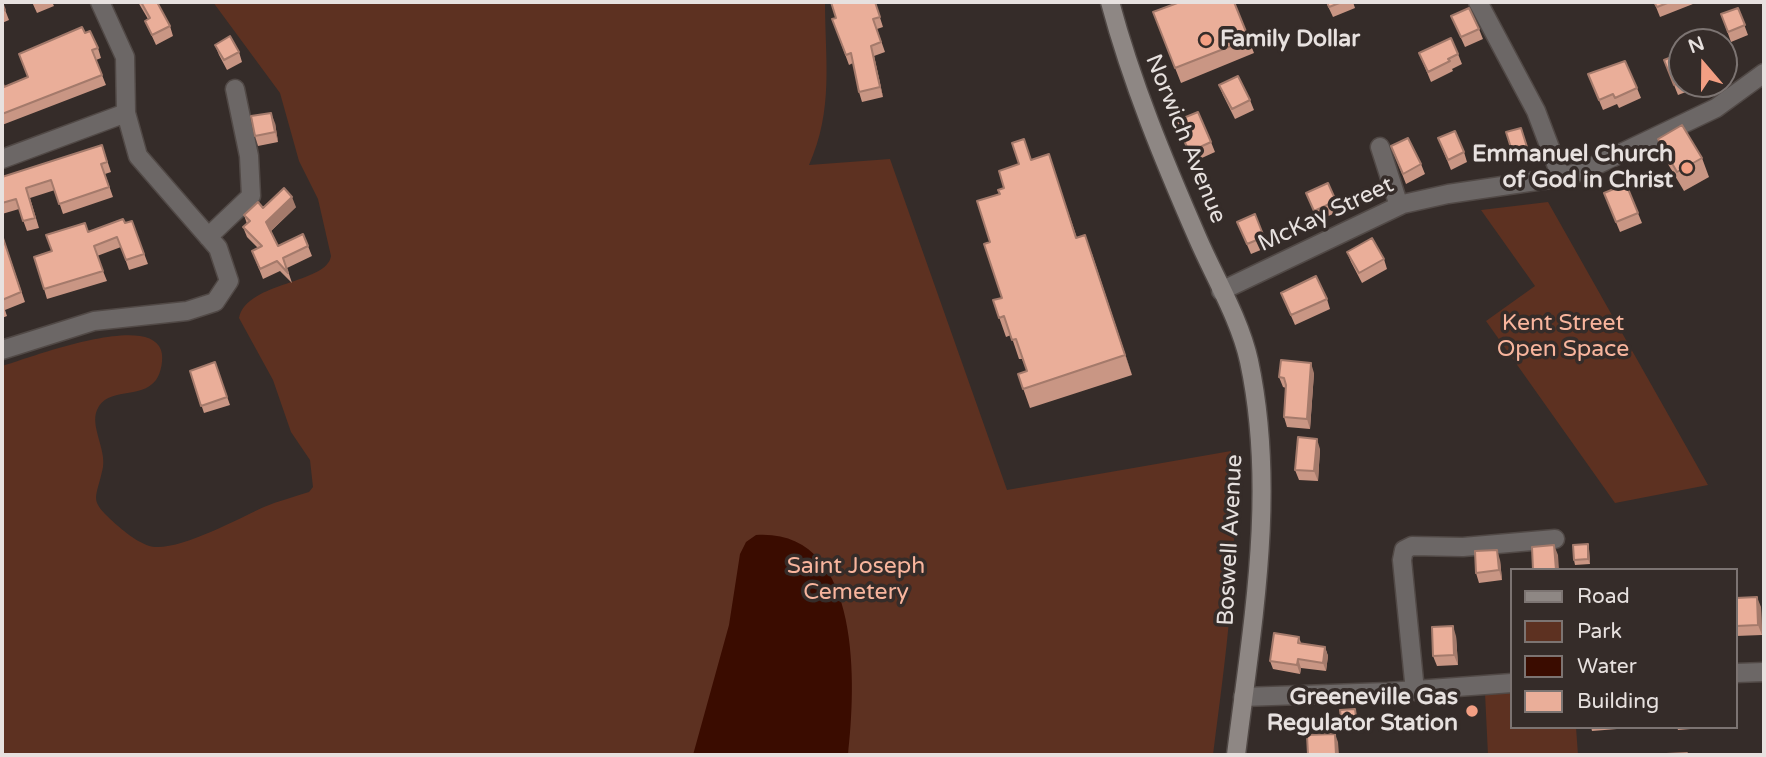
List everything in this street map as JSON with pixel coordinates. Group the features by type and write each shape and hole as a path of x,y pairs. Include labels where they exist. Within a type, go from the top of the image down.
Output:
{"main road":[{"name":"Norwich Avenue","path":"1110,2 1145,115 1220,291"},
{"name":"Boswell Avenue","path":"1220,291 1248,360 1259,417 1263,490 1258,578 1236,755"}],"street":[{"path":"2,350 94,321 187,311 215,302 229,281 218,248 138,156 126,113 125,57 100,2"},
{"path":"1478,2 1536,111 1560,177"},
{"name":"McKay Street","path":"1220,291 1399,206 1448,194 1560,177 1590,168 1716,108 1764,73"},
{"path":"208,237 251,196 249,156 235,89"},
{"path":"2,159 126,113"},
{"path":"1380,147 1399,206"},
{"path":"1415,691 1402,560 1404,550 1412,546 1463,547 1555,539"},
{"path":"1738,673 1764,672"},
{"path":"1243,697 1415,691 1510,683"}],"green space":[{"name":"Saint Joseph Cemetery","path":"213,2 825,2 825,104 817,144 809,165 890,159 1007,490 1231,451 1234,528 1231,603 1213,755 2,755 2,366 61,347 112,336 134,335 152,339 161,350 162,366 150,386 108,398 95,416 103,460 96,499 108,517 145,544 155,547 180,543 264,507 309,492 313,487 310,460 291,432 273,380 239,318 245,306 256,297 316,272 326,265 331,256 318,199 299,161 280,93"},
{"name":"Kent Street Open Space","path":"1548,202 1708,485 1615,503 1486,321 1535,286 1481,210"},
{"path":"1510,692 1510,729 1576,729 1578,755 1488,755 1485,693"}],"water":[{"path":"756,535 791,540 817,557 834,583 845,617 851,653 851,725 848,755 693,755 729,625 740,554 746,542"}],"building":[{"path":"141,2 157,2 170,26 152,35 145,21 150,18"},
{"path":"831,2 875,2 880,17 873,19 881,42 871,46 880,87 859,92 851,53 846,55 832,19 836,18"},
{"name":"Family Dollar","path":"1180,2 1234,2 1249,39 1175,68 1153,12"},
{"path":"1327,2 1342,2 1329,7"},
{"path":"1654,2 1670,2 1657,7"},
{"path":"1469,8 1479,29 1461,37 1451,16"},
{"path":"1738,8 1745,25 1726,28 1721,14"},
{"path":"82,27 85,33 90,31 98,48 92,50 102,75 2,114 2,80 4,87 28,77 19,54"},
{"path":"230,36 239,52 224,60 215,45"},
{"path":"1451,38 1458,54 1428,72 1419,53"},
{"path":"1625,61 1637,88 1615,98 1613,94 1599,100 1588,74"},
{"path":"1238,76 1250,100 1232,109 1219,85"},
{"path":"1198,112 1211,142 1189,152 1176,121"},
{"path":"271,113 275,132 255,136 251,116"},
{"path":"1682,125 1702,158 1677,172 1658,139"},
{"path":"1521,128 1527,147 1512,151 1506,132"},
{"path":"1455,131 1464,152 1448,160 1438,138"},
{"path":"1408,138 1421,164 1403,174 1391,146"},
{"path":"1024,139 1031,160 1049,154 1076,238 1085,235 1125,355 1023,389 1018,374 1027,371 1016,339 1012,340 1004,316 999,318 993,300 1002,298 984,244 990,242 977,201 1000,194 998,190 1004,188 999,171 1019,164 1012,143"},
{"path":"102,145 107,162 101,164 109,187 59,204 51,180 26,188 35,218 23,221 16,199 2,203 2,177"},
{"path":"1328,183 1336,201 1314,211 1306,193"},
{"path":"1626,184 1638,213 1616,222 1604,193"},
{"path":"284,188 292,197 266,222 278,246 303,234 308,246 283,258 288,273 277,261 260,269 252,251 262,246 243,227 250,221 244,215 258,202 263,208"},
{"path":"1255,214 1264,237 1247,244 1237,222"},
{"path":"123,219 125,223 132,221 144,254 126,260 117,237 94,246 103,271 44,289 34,257 52,251 46,235 85,223 88,232"},
{"path":"2,235 21,292 2,300"},
{"path":"1372,238 1384,259 1359,273 1347,252"},
{"path":"1316,276 1327,299 1291,315 1281,293"},
{"path":"1281,360 1311,363 1307,419 1284,417 1286,385 1284,378 1279,377"},
{"path":"215,362 227,397 201,406 190,371"},
{"path":"1298,437 1317,439 1314,471 1295,470"},
{"path":"1588,544 1588,559 1574,560 1573,545"},
{"path":"1554,545 1556,568 1533,568 1532,547"},
{"path":"1497,550 1499,570 1476,573 1475,551"},
{"path":"1757,597 1758,625 1738,626 1738,598"},
{"path":"1453,626 1454,655 1433,656 1432,627"},
{"path":"1274,633 1299,637 1298,643 1325,647 1323,663 1298,659 1297,665 1270,661"},
{"path":"1355,709 1357,725 1342,726 1340,710"},
{"path":"1335,734 1336,755 1308,755 1307,735"},
{"path":"1687,753 1687,755 1646,755"}],"place":[{"name":"Family Dollar","path":"1206,40"},
{"name":"Emmanuel Church of God in Christ","path":"1687,168"},
{"name":"Greeneville Gas Regulator Station","path":"1472,711"}]}
